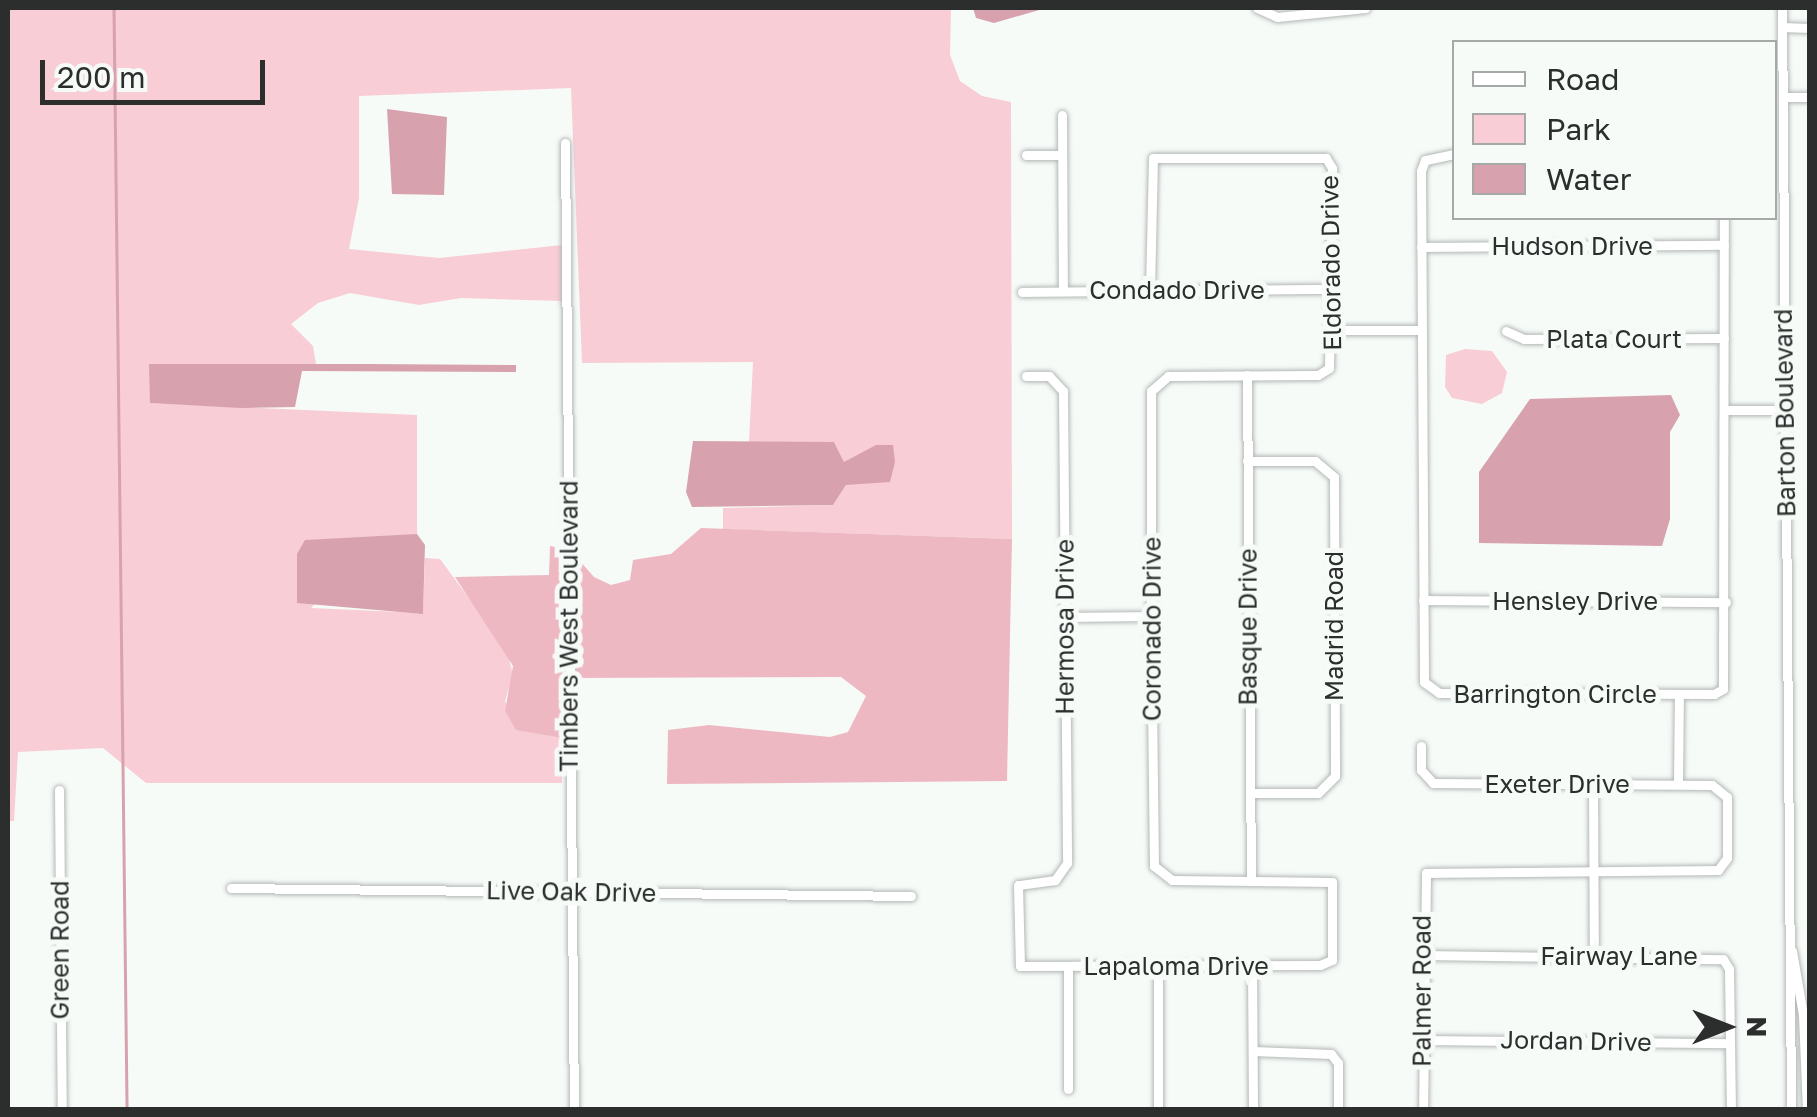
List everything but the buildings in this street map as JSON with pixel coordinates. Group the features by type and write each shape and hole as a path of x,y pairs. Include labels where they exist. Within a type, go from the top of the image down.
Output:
{"street":[{"path":"1257,8 1299,17 1366,8"},
{"name":"Barton Boulevard","path":"1782,8 1791,1110"},
{"path":"1782,27 1810,28"},
{"path":"1783,97 1810,97"},
{"path":"1062,116 1063,291"},
{"name":"Timbers West Boulevard","path":"566,143 574,1110"},
{"name":"Barrington Circle","path":"1452,154 1425,160 1420,171 1424,682 1439,693 1680,694 1724,689 1724,220"},
{"path":"1026,156 1062,155"},
{"name":"Eldorado Drive","path":"1150,290 1153,158 1326,158 1332,168 1333,330 1329,368 1318,375 1247,376"},
{"name":"Hudson Drive","path":"1421,247 1724,245"},
{"name":"Condado Drive","path":"1022,292 1332,289"},
{"path":"1333,330 1422,330"},
{"name":"Plata Court","path":"1506,331 1524,339 1724,338"},
{"name":"Hermosa Drive","path":"1020,966 1016,892 1026,880 1055,880 1062,874 1065,617 1058,382 1026,376"},
{"name":"Coronado Drive","path":"1247,376 1156,381 1151,616 1154,866 1160,878 1251,879"},
{"name":"Basque Drive","path":"1247,376 1251,879"},
{"path":"1725,410 1785,410"},
{"name":"Madrid Road","path":"1247,462 1315,461 1334,478 1335,776 1318,793 1250,793"},
{"name":"Hensley Drive","path":"1423,600 1726,602"},
{"path":"1065,617 1151,616"},
{"path":"1678,784 1680,694"},
{"name":"Exeter Drive","path":"1420,746 1421,770 1433,783 1678,784 1722,788 1727,858 1718,870 1594,869"},
{"path":"1593,784 1594,956"},
{"name":"Green Road","path":"59,790 62,1110"},
{"name":"Palmer Road","path":"1424,1110 1422,954 1426,873 1594,869"},
{"name":"Lapaloma Drive","path":"1020,966 1252,966 1332,960 1332,882 1251,879"},
{"name":"Live Oak Drive","path":"231,888 911,896"},
{"name":"Barton Boulevard","path":"1790,938 1807,1036 1807,1110"},
{"name":"Fairway Lane","path":"1422,954 1723,960 1729,969 1731,1110"},
{"path":"1252,966 1254,1110"},
{"path":"1068,967 1068,1089"},
{"path":"1158,967 1158,1110"},
{"path":"1790,1036 1807,1036"},
{"name":"Jordan Drive","path":"1422,1040 1730,1043"},
{"path":"1253,1051 1330,1054 1338,1063 1338,1110"}],"green space":[{"path":"8,8 951,8 950,55 960,81 982,96 1011,102 1012,539 723,529 723,508 833,505 846,485 844,462 834,442 749,442 753,362 582,363 571,88 359,96 359,198 349,249 439,258 562,245 562,301 461,298 419,305 350,293 318,303 291,324 313,346 316,364 150,364 150,403 417,415 417,534 369,540 311,608 423,613 425,558 440,559 507,650 513,675 505,701 516,729 562,738 562,783 146,783 103,748 18,752 14,821 8,821"},
{"path":"1465,349 1492,351 1507,372 1502,393 1482,404 1452,398 1445,387 1446,355"}],"shaded area":[{"path":"701,528 1012,539 1007,781 667,784 668,730 709,725 830,737 848,732 866,696 841,677 574,678 573,553 594,577 611,585 630,580 633,560 671,554"},
{"path":"550,546 564,549 562,738 516,730 505,711 513,666 455,577 549,575"}],"water":[{"path":"973,8 1046,8 994,23 976,18"},
{"path":"387,109 447,117 444,195 392,194"},
{"path":"149,364 516,365 516,372 302,371 295,407 241,408 150,403"},
{"path":"1671,395 1680,415 1670,432 1670,519 1662,546 1479,543 1479,472 1530,399"},
{"path":"693,441 834,442 844,462 876,445 893,445 895,462 890,482 846,485 833,505 692,507 686,492"},
{"path":"417,534 425,545 423,614 297,603 297,554 305,540"}],"waterway":[{"path":"114,8 127,1110"}]}
